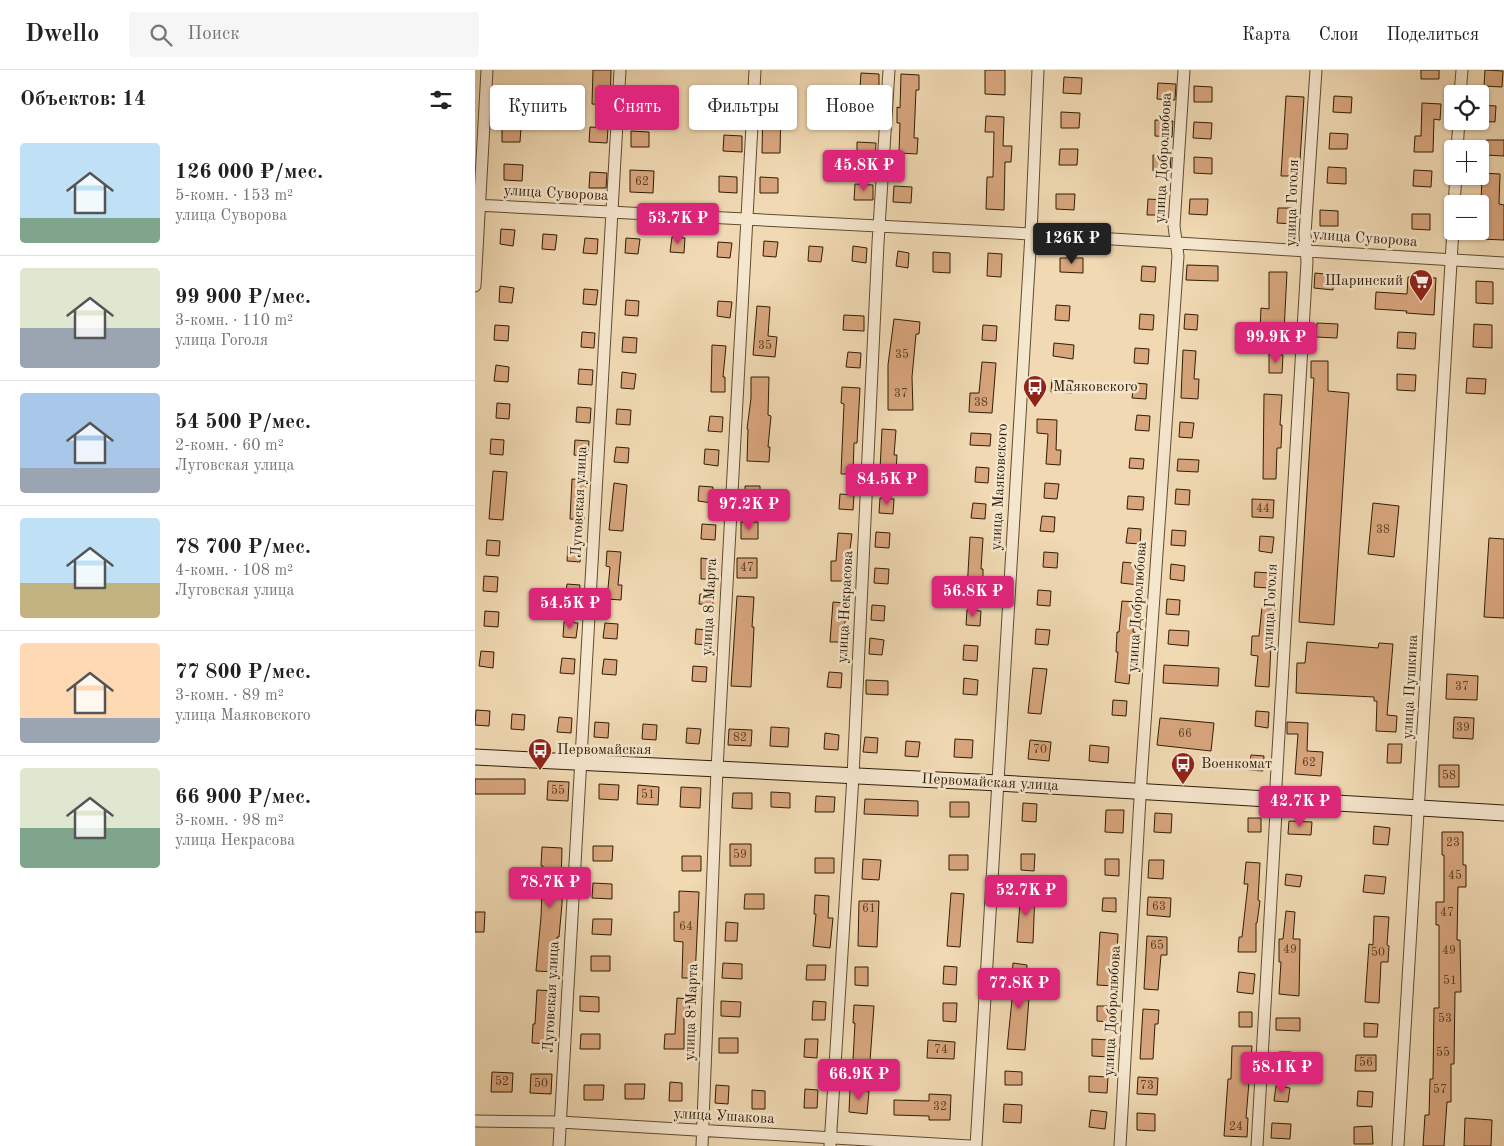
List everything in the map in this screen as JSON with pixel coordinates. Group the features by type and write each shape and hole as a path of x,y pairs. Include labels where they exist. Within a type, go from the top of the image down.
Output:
{"street":[{"path":"475,286 477,205 487,70"},
{"name":"Луговская улица","path":"559,1146 620,70"},
{"name":"улица 8 Марта","path":"702,1146 717,769 755,70"},
{"name":"улица Некрасова","path":"830,1142 853,776 879,226 889,70"},
{"name":"улица Маяковского","path":"976,1146 999,782 1039,70"},
{"name":"улица Добролюбова","path":"1120,1146 1141,792 1178,266 1174,226 1184,70"},
{"name":"улица Гоголя","path":"1257,1146 1307,262 1305,234 1316,70"},
{"path":"1461,85 1462,70"},
{"name":"улица Суворова","path":"477,205 1031,234 1504,263"},
{"name":"улица Пушкина","path":"1398,1146 1452,240"},
{"name":"Первомайская улица","path":"475,756 999,782 1504,813"},
{"name":"улица Ушакова","path":"475,1121 560,1122 703,1131 830,1142 970,1146"}],"building":[{"path":"593,70 611,70 611,85 595,85 595,104 592,104"},
{"path":"985,70 1005,70 1005,95 985,94"},
{"path":"1421,70 1439,70 1439,79 1421,79"},
{"path":"1485,70 1503,71 1502,87 1484,85"},
{"path":"861,73 879,74 879,85 860,85"},
{"path":"901,74 919,75 919,90 916,90 914,138 918,138 917,154 899,153 900,123 897,123 897,107 900,108"},
{"path":"1064,77 1082,78 1081,94 1063,93"},
{"path":"1158,83 1176,84 1175,100 1157,99"},
{"path":"1194,86 1212,87 1212,102 1194,102"},
{"path":"1286,96 1304,97 1299,176 1281,176"},
{"path":"1334,96 1352,97 1351,113 1333,112"},
{"path":"1422,103 1441,104 1440,120 1434,119 1433,152 1414,152 1415,136 1421,136"},
{"path":"1489,106 1496,106 1495,122 1489,122"},
{"path":"1061,112 1080,113 1079,128 1061,128"},
{"path":"986,116 1004,117 1003,146 1012,146 1011,162 1005,162 1004,210 986,209 987,177 993,177 994,132 985,132"},
{"path":"1155,120 1173,121 1172,137 1155,136"},
{"path":"1194,122 1212,123 1211,139 1193,138"},
{"path":"590,127 595,127 595,130 608,130 607,143 589,142"},
{"path":"502,130 521,130 520,142 502,142"},
{"path":"762,130 780,130 780,153 762,153"},
{"path":"631,131 649,132 649,147 631,147"},
{"path":"1330,133 1348,134 1347,149 1329,149"},
{"path":"724,135 742,136 742,152 723,151"},
{"path":"1489,140 1504,140 1504,156 1489,155"},
{"path":"857,142 876,143 875,159 857,158"},
{"path":"1060,149 1078,149 1077,165 1059,165"},
{"path":"1153,155 1171,156 1170,172 1153,171"},
{"path":"1194,157 1212,158 1212,174 1194,173"},
{"path":"504,164 523,165 522,181 504,180"},
{"path":"1328,167 1346,168 1346,184 1327,183"},
{"path":"630,170 654,171 653,193 630,192"},
{"path":"1414,170 1432,171 1431,187 1413,186"},
{"path":"590,172 607,173 606,188 589,188"},
{"path":"1489,173 1500,174 1499,204 1504,205 1504,240 1489,239 1489,195 1481,195 1482,185 1489,185"},
{"path":"719,176 737,177 737,193 719,192"},
{"path":"760,177 778,178 778,193 760,193"},
{"path":"855,184 873,185 873,200 854,200"},
{"path":"894,186 912,187 911,203 893,202"},
{"path":"1056,194 1075,194 1074,210 1056,209"},
{"path":"1148,199 1166,200 1166,215 1147,215"},
{"path":"1190,199 1208,199 1207,215 1189,214"},
{"path":"1278,208 1296,208 1295,224 1277,223"},
{"path":"1320,210 1338,211 1338,226 1320,226"},
{"path":"1412,214 1430,214 1430,230 1412,229"},
{"path":"501,229 515,230 513,246 500,244"},
{"path":"543,234 557,235 555,250 542,249"},
{"path":"672,237 685,238 684,253 670,252"},
{"path":"585,238 598,239 597,254 583,253"},
{"path":"626,238 640,239 638,254 625,253"},
{"path":"764,241 778,242 776,257 763,256"},
{"path":"718,242 732,243 730,258 717,257"},
{"path":"809,246 823,247 821,262 808,261"},
{"path":"853,246 867,248 866,263 852,261"},
{"path":"898,251 909,253 908,268 896,266"},
{"path":"933,252 950,253 950,273 933,272"},
{"path":"988,253 1002,254 1001,277 987,276"},
{"path":"1060,258 1083,258 1083,273 1060,272"},
{"path":"1187,265 1218,266 1218,281 1186,280"},
{"path":"1142,266 1156,267 1155,282 1141,281"},
{"path":"1269,272 1287,272 1284,332 1260,330 1261,308 1269,309"},
{"path":"1315,273 1334,275 1333,290 1314,288"},
{"name":"Шаринский","path":"1408,277 1436,278 1434,315 1375,309 1376,292 1407,294"},
{"path":"1476,281 1493,282 1493,304 1476,303"},
{"path":"500,286 514,288 512,303 499,302"},
{"path":"584,289 598,290 596,305 583,304"},
{"path":"626,300 639,301 638,316 625,315"},
{"path":"718,301 732,302 730,318 717,316"},
{"path":"1056,305 1070,306 1069,321 1055,320"},
{"path":"757,306 770,307 768,336 777,337 775,357 753,355"},
{"path":"1140,314 1154,315 1153,330 1139,329"},
{"path":"1185,314 1198,315 1197,330 1184,329"},
{"path":"844,315 864,316 864,331 843,330"},
{"path":"894,319 920,322 919,334 916,334 912,377 913,410 888,410 888,365"},
{"path":"1317,323 1338,324 1337,338 1316,337"},
{"path":"1474,324 1492,325 1492,348 1473,347"},
{"path":"495,325 509,326 508,341 494,340"},
{"path":"983,325 997,326 996,341 982,340"},
{"path":"582,332 595,333 594,348 581,347"},
{"path":"1398,332 1416,333 1415,349 1397,348"},
{"path":"623,337 637,338 636,353 622,352"},
{"path":"1054,343 1074,345 1073,359 1053,356"},
{"path":"712,345 726,346 723,377 725,377 725,392 711,392"},
{"path":"1135,348 1149,349 1148,364 1134,363"},
{"path":"1183,350 1196,351 1194,379 1199,379 1198,399 1181,398"},
{"path":"848,352 861,353 860,368 846,367"},
{"path":"1269,354 1283,355 1282,373 1269,373"},
{"path":"1311,361 1328,361 1328,391 1349,393 1334,625 1299,622 1314,378 1311,378"},
{"path":"982,362 996,363 992,413 969,412 970,393 979,393"},
{"path":"496,365 509,367 508,382 494,381"},
{"path":"579,369 593,370 592,385 578,384"},
{"path":"622,372 636,374 634,389 621,388"},
{"path":"1397,374 1416,375 1415,391 1397,390"},
{"path":"751,377 769,377 768,415 771,416 768,447 770,447 769,462 747,461 747,429 751,398"},
{"path":"1467,378 1486,379 1485,394 1466,393"},
{"path":"1052,379 1073,381 1072,393 1051,392"},
{"path":"1134,383 1147,384 1146,399 1132,398"},
{"path":"842,387 860,388 857,443 854,443 853,474 841,474 844,404 841,403"},
{"path":"1264,394 1282,395 1281,448 1277,448 1276,479 1263,479"},
{"path":"497,403 510,404 509,419 496,418"},
{"path":"577,407 591,408 590,423 576,422"},
{"path":"617,409 631,410 630,425 616,424"},
{"path":"1137,415 1150,416 1149,431 1135,430"},
{"path":"710,416 723,417 722,432 708,431"},
{"path":"1037,419 1057,420 1056,450 1061,450 1060,465 1046,464 1048,434 1037,433"},
{"path":"1180,422 1194,423 1192,438 1179,437"},
{"path":"882,429 896,430 894,455 897,455 896,471 880,470"},
{"path":"971,433 991,434 990,446 970,445"},
{"path":"491,439 504,440 503,455 490,454"},
{"path":"575,440 589,441 588,457 574,455"},
{"path":"616,447 629,448 628,463 614,462"},
{"path":"705,449 719,450 718,466 704,464"},
{"path":"1130,458 1144,459 1143,469 1129,468"},
{"path":"1178,459 1199,460 1198,472 1177,471"},
{"path":"976,467 989,468 988,483 975,482"},
{"path":"493,471 507,472 503,520 489,519"},
{"path":"572,479 586,480 584,520 570,519"},
{"path":"614,483 627,485 623,531 609,530"},
{"path":"1045,483 1059,484 1057,499 1044,498"},
{"path":"699,486 713,487 712,503 698,501"},
{"path":"745,486 760,486 760,504 745,504"},
{"path":"1176,489 1190,490 1189,505 1175,504"},
{"path":"840,494 854,495 853,510 839,509"},
{"path":"1128,496 1144,497 1143,510 1127,509"},
{"path":"880,498 894,499 893,514 879,513"},
{"path":"1252,499 1274,500 1273,518 1252,517"},
{"path":"973,503 986,504 985,519 971,518"},
{"path":"1373,503 1399,506 1394,557 1368,554"},
{"path":"1042,516 1055,517 1054,532 1040,531"},
{"path":"741,522 758,522 758,539 741,539"},
{"path":"702,524 716,525 715,540 701,539"},
{"path":"1128,528 1141,529 1140,544 1126,543"},
{"path":"1172,530 1186,531 1185,546 1171,545"},
{"path":"876,532 890,533 889,548 875,547"},
{"path":"838,533 852,534 849,549 848,581 831,581 831,561 836,561"},
{"path":"1260,536 1274,537 1272,553 1259,551"},
{"path":"970,537 983,538 981,569 983,569 983,592 967,591"},
{"path":"1489,538 1504,539 1504,618 1484,617"},
{"path":"487,540 500,541 499,556 486,555"},
{"path":"568,546 582,547 580,562 567,561"},
{"path":"607,551 621,552 618,585 622,585 621,600 607,599 610,567 606,566"},
{"path":"1044,552 1058,553 1057,568 1043,567"},
{"path":"701,558 715,560 713,579 701,579"},
{"path":"737,558 757,558 757,578 737,578"},
{"path":"1123,562 1141,564 1139,585 1121,583"},
{"path":"1171,564 1185,566 1184,581 1170,579"},
{"path":"875,568 889,569 888,584 874,583"},
{"path":"1255,572 1269,573 1268,588 1254,587"},
{"path":"484,576 498,577 497,592 483,591"},
{"path":"567,584 580,585 579,600 565,599"},
{"path":"1038,590 1051,591 1050,606 1037,605"},
{"path":"700,594 713,595 713,605 699,604"},
{"path":"737,596 754,597 751,687 731,686"},
{"path":"1167,599 1180,600 1179,615 1166,614"},
{"path":"1122,601 1136,602 1133,632 1135,632 1134,652 1132,652 1129,684 1115,682 1118,652 1116,652 1117,632 1119,632"},
{"path":"833,602 846,603 844,642 830,642"},
{"path":"872,605 885,606 884,621 871,620"},
{"path":"1262,607 1275,608 1274,623 1272,623 1269,687 1255,686 1258,656 1251,655 1252,636 1259,636"},
{"path":"967,610 981,611 980,626 966,625"},
{"path":"485,611 499,612 498,627 484,626"},
{"path":"564,622 578,623 576,638 563,637"},
{"path":"605,623 618,624 617,639 603,638"},
{"path":"696,629 709,630 708,645 695,644"},
{"path":"1036,629 1050,630 1048,645 1035,644"},
{"path":"1169,630 1189,631 1188,646 1168,644"},
{"path":"870,638 884,640 882,655 869,654"},
{"path":"1307,642 1378,648 1379,643 1393,644 1387,715 1397,716 1396,732 1376,731 1377,701 1374,701 1374,697 1296,693 1297,663 1305,663"},
{"path":"964,645 978,646 977,661 963,660"},
{"path":"481,651 494,652 493,668 479,666"},
{"path":"562,658 575,659 574,674 560,673"},
{"path":"604,659 617,660 616,675 602,674"},
{"path":"1164,665 1219,668 1218,686 1163,683"},
{"path":"693,666 707,667 706,682 692,681"},
{"path":"1033,668 1047,669 1041,714 1028,713"},
{"path":"829,672 842,673 841,688 827,687"},
{"path":"1447,674 1478,676 1477,700 1446,699"},
{"path":"964,678 978,680 977,695 963,694"},
{"path":"866,680 888,681 888,695 866,694"},
{"path":"1113,700 1127,701 1126,716 1112,715"},
{"path":"476,710 490,711 489,726 475,725"},
{"path":"1256,711 1269,712 1268,728 1255,726"},
{"path":"512,714 525,715 524,730 511,729"},
{"path":"559,717 572,718 571,733 557,732"},
{"path":"1454,717 1474,718 1473,739 1453,738"},
{"path":"1160,718 1214,723 1211,751 1157,745"},
{"path":"595,722 609,723 608,738 594,737"},
{"path":"1287,722 1308,723 1307,751 1323,752 1321,776 1295,774 1298,734 1287,734"},
{"path":"643,724 657,725 656,740 642,739"},
{"path":"771,727 789,728 788,747 770,746"},
{"path":"687,728 701,729 699,744 686,743"},
{"path":"729,729 752,730 751,746 728,745"},
{"path":"825,733 839,735 838,750 824,749"},
{"path":"865,737 878,738 877,753 863,752"},
{"path":"955,739 973,740 972,758 954,757"},
{"path":"1030,740 1051,742 1049,761 1028,759"},
{"path":"906,741 920,742 918,757 905,756"},
{"path":"1388,744 1402,744 1401,763 1387,763"},
{"path":"1090,745 1109,747 1108,763 1089,761"},
{"path":"1251,755 1264,756 1263,771 1249,770"},
{"path":"1439,765 1459,765 1459,787 1439,787"},
{"path":"475,779 525,779 525,794 475,794"},
{"path":"548,781 569,782 568,801 547,800"},
{"path":"599,784 619,785 618,800 599,799"},
{"path":"638,785 659,787 658,805 637,804"},
{"path":"681,787 701,788 700,808 680,807"},
{"path":"771,792 790,793 790,808 771,807"},
{"path":"733,793 752,793 752,809 732,808"},
{"path":"816,796 835,797 834,812 815,812"},
{"path":"865,799 918,801 918,816 864,814"},
{"path":"950,802 969,802 969,817 950,817"},
{"path":"1023,803 1037,804 1036,822 1022,821"},
{"path":"1106,810 1124,810 1123,833 1105,832"},
{"path":"1155,813 1172,814 1171,833 1154,832"},
{"path":"1248,818 1261,818 1261,832 1248,832"},
{"path":"1289,821 1312,822 1311,835 1288,834"},
{"path":"1374,826 1390,828 1388,845 1373,844"},
{"path":"1442,832 1463,832 1463,865 1466,865 1466,887 1458,887 1457,940 1460,940 1461,992 1455,992 1454,1064 1451,1064 1451,1102 1447,1102 1444,1146 1423,1146 1425,1115 1429,1115 1430,1079 1433,1079 1434,1008 1439,1008 1439,925 1436,925 1436,902 1444,902"},
{"path":"730,844 751,844 751,866 730,866"},
{"path":"593,846 613,846 612,861 593,861"},
{"path":"542,847 562,848 561,884 563,884 559,937 557,937 556,972 536,971 541,917"},
{"path":"1021,854 1035,854 1034,871 1021,870"},
{"path":"949,855 968,855 968,870 949,870"},
{"path":"682,856 701,856 701,871 682,871"},
{"path":"815,858 834,858 834,873 815,873"},
{"path":"863,859 881,860 879,880 862,879"},
{"path":"1105,859 1119,859 1119,876 1105,875"},
{"path":"1149,860 1164,860 1163,879 1148,878"},
{"path":"1246,862 1260,863 1258,900 1260,901 1256,923 1256,952 1238,952 1239,937 1242,937 1248,884 1244,884"},
{"path":"1286,874 1302,876 1300,887 1285,885"},
{"path":"1365,875 1386,877 1384,894 1363,892"},
{"path":"593,883 612,884 612,899 592,898"},
{"path":"1021,890 1035,891 1033,943 1017,942"},
{"path":"679,891 699,892 695,978 682,978 683,942 674,941 674,912 679,912"},
{"path":"951,893 964,894 960,947 947,946"},
{"path":"745,894 764,894 764,909 744,909"},
{"path":"815,895 829,896 828,918 833,918 830,948 813,946 816,914 814,914"},
{"path":"1148,897 1171,898 1170,917 1147,915"},
{"path":"1103,898 1116,898 1116,912 1102,911"},
{"path":"859,901 879,901 877,947 858,946"},
{"path":"1286,911 1295,912 1293,939 1300,939 1299,996 1279,994 1281,962 1279,962 1279,939 1283,939"},
{"path":"475,912 485,912 484,932 475,932"},
{"path":"1374,916 1389,917 1388,962 1381,962 1379,1003 1365,1002 1369,944 1373,945"},
{"path":"593,919 612,919 611,935 592,934"},
{"path":"726,922 738,923 737,941 725,941"},
{"path":"1100,932 1118,934 1115,986 1097,985"},
{"path":"1147,936 1167,937 1167,955 1161,955 1158,990 1144,989"},
{"path":"591,956 610,956 610,971 591,971"},
{"path":"723,963 742,964 742,979 722,978"},
{"path":"1013,963 1027,965 1025,997 1029,998 1025,1050 1007,1049 1014,980 1012,979"},
{"path":"807,965 826,965 825,980 806,980"},
{"path":"944,966 957,967 956,985 943,984"},
{"path":"855,967 868,967 868,986 855,985"},
{"path":"1239,972 1255,974 1253,994 1237,992"},
{"path":"537,990 557,991 556,1010 553,1010 552,1044 532,1043"},
{"path":"580,996 599,997 599,1012 580,1011"},
{"path":"677,998 690,999 689,1017 684,1017 684,1049 664,1049 665,1034 675,1034"},
{"path":"721,1001 741,1002 740,1017 721,1016"},
{"path":"813,1001 826,1002 825,1020 812,1020"},
{"path":"943,1003 957,1003 956,1022 943,1021"},
{"path":"854,1005 874,1006 870,1061 853,1060"},
{"path":"1097,1006 1110,1006 1110,1022 1097,1021"},
{"path":"1143,1009 1159,1010 1158,1024 1155,1024 1153,1059 1140,1059"},
{"path":"1239,1012 1252,1012 1252,1027 1239,1027"},
{"path":"1276,1018 1300,1018 1300,1031 1276,1030"},
{"path":"1364,1023 1378,1024 1377,1037 1364,1037"},
{"path":"581,1034 600,1034 600,1049 580,1049"},
{"path":"719,1038 738,1038 738,1053 719,1053"},
{"path":"805,1039 818,1039 817,1058 804,1057"},
{"path":"1092,1039 1109,1040 1109,1057 1092,1056"},
{"path":"928,1040 955,1042 954,1059 927,1058"},
{"path":"1232,1046 1252,1046 1246,1118 1248,1118 1247,1137 1224,1136 1228,1079 1231,1079"},
{"path":"1279,1052 1291,1052 1290,1067 1279,1067"},
{"path":"1356,1055 1376,1055 1376,1071 1355,1071"},
{"path":"1005,1071 1022,1072 1022,1085 1005,1085"},
{"path":"492,1072 513,1073 512,1092 491,1092"},
{"path":"531,1074 552,1074 551,1094 530,1093"},
{"path":"1089,1076 1108,1077 1107,1093 1089,1092"},
{"path":"1138,1077 1158,1078 1157,1095 1137,1094"},
{"path":"670,1082 682,1083 682,1101 669,1101"},
{"path":"625,1084 645,1084 644,1099 625,1099"},
{"path":"584,1085 604,1085 603,1100 584,1100"},
{"path":"716,1085 729,1086 728,1104 715,1103"},
{"path":"1276,1086 1290,1088 1288,1102 1274,1101"},
{"path":"805,1089 818,1090 817,1108 804,1108"},
{"path":"850,1089 869,1091 867,1114 849,1112"},
{"path":"752,1090 765,1091 765,1109 752,1109"},
{"path":"1358,1091 1373,1092 1372,1107 1357,1106"},
{"path":"929,1094 951,1095 950,1120 929,1120 929,1116 894,1115 894,1100 929,1101"},
{"path":"1004,1104 1022,1105 1021,1123 1003,1122"},
{"path":"1091,1110 1107,1112 1105,1129 1089,1127"},
{"path":"1137,1113 1155,1114 1155,1131 1137,1130"},
{"path":"1465,1118 1492,1120 1491,1146 1464,1146"},
{"path":"1272,1123 1291,1124 1290,1139 1271,1138"},
{"path":"1372,1126 1373,1144 1354,1144 1354,1127"}],"place":[{"name":"Шаринский","path":"1421,302"},
{"name":"Маяковского","path":"1035,408"},
{"name":"Первомайская","path":"540,771"},
{"name":"Военкомат","path":"1183,785"}]}
